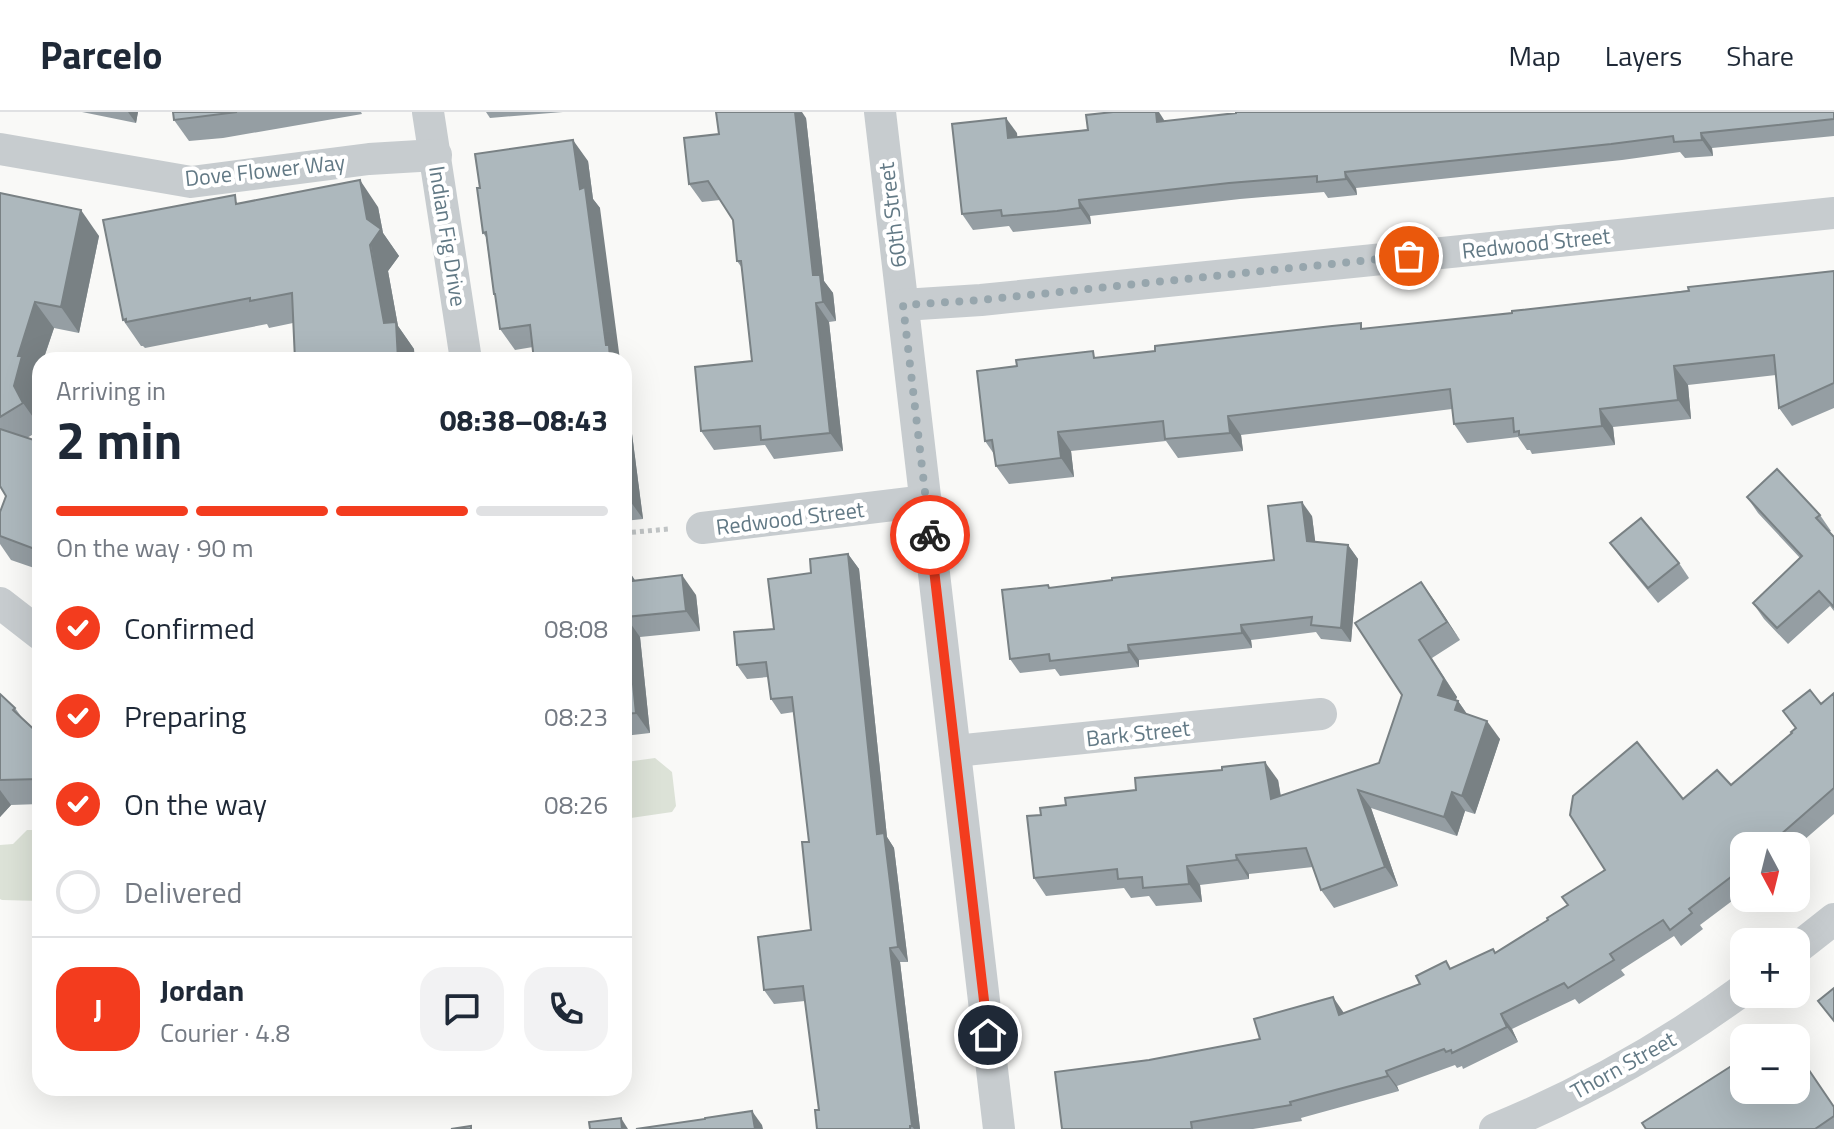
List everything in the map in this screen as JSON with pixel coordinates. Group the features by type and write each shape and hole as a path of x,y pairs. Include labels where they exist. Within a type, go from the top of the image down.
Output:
{"street":[{"name":"Indian Fig Drive","path":"428,112 465,352"},
{"name":"60th Street","path":"880,112 999,1129"},
{"name":"Dove Flower Way","path":"0,149 191,182 369,159 436,155"},
{"name":"Redwood Street","path":"903,305 981,300 1834,213"},
{"name":"Redwood Street","path":"702,528 926,501"},
{"path":"0,603 32,628"},
{"name":"Bark Street","path":"955,751 1321,714"},
{"path":"1810,938 1834,919"},
{"name":"Thorn Street","path":"1495,1129 1530,1115 1641,1056 1696,1024 1730,999"}],"path":[{"path":"632,532 702,528"}],"shaded area":[{"path":"655,758 672,772 676,806 672,812 632,818 632,761"},
{"path":"27,830 32,830 32,901 0,899 0,845 13,844"}],"building":[{"path":"173,112 237,112 174,120"},
{"path":"716,112 795,112 813,275 820,275 823,302 816,303 830,433 761,440 760,426 701,431 695,367 752,361 741,261 737,261 733,220 708,181 689,184 684,138 719,134"},
{"path":"1156,112 1157,122 1236,112 1834,112 1834,119 1701,133 1702,140 1674,142 1673,136 1345,172 1346,179 1317,182 1317,176 1079,200 1080,208 1057,211 1002,216 1001,210 962,214 952,124 1006,118 1008,138 1088,130 1086,115"},
{"path":"573,140 580,189 585,187 606,345 609,345 609,352 533,352 530,325 500,329 486,232 483,233 475,154"},
{"path":"360,180 367,219 381,229 370,245 384,323 396,322 398,352 295,352 292,293 126,322 126,319 123,320 103,220 235,195 236,204"},
{"path":"0,193 81,210 61,307 35,302 18,356 22,356 14,386 23,403 0,417"},
{"path":"1834,271 1834,383 1779,408 1774,355 1674,366 1678,400 1600,409 1602,426 1519,435 1519,431 1514,432 1513,418 1454,424 1450,389 1228,416 1230,433 1165,439 1163,421 1058,432 1061,458 996,466 992,440 985,441 977,371 1017,366 1016,360 1093,351 1094,358 1155,351 1155,346 1332,326 1361,323 1361,329 1512,313 1689,291 1688,287"},
{"path":"0,429 32,439 32,548 0,536 0,512 6,496 0,486"},
{"path":"1777,469 1820,515 1816,518 1834,537 1834,607 1819,591 1777,628 1753,603 1802,556 1747,497"},
{"path":"1302,502 1307,541 1348,545 1341,628 1311,625 1312,617 1241,625 1242,633 1128,645 1129,652 1050,661 1049,654 1010,659 1002,590 1048,585 1049,588 1274,560 1268,506"},
{"path":"1641,518 1679,563 1648,588 1610,543"},
{"path":"848,554 877,834 884,833 898,947 890,948 910,1129 817,1129 815,1110 819,1110 803,986 764,990 758,937 811,930 802,842 809,842 792,697 771,699 766,662 737,665 734,632 774,629 768,579 811,573 810,559"},
{"path":"682,575 686,611 632,616 632,581"},
{"path":"1421,582 1447,622 1419,640 1444,679 1438,695 1458,701 1455,710 1487,721 1462,796 1452,792 1444,817 1358,790 1385,867 1321,890 1306,848 1236,855 1237,860 1187,866 1189,884 1143,888 1142,877 1118,879 1117,869 1034,878 1027,816 1041,815 1040,808 1066,805 1065,798 1136,790 1135,778 1222,770 1222,767 1265,762 1271,799 1379,763 1402,695 1355,623"},
{"path":"632,675 636,713 632,713"},
{"path":"1810,690 1821,704 1834,693 1834,788 1784,832 1730,832 1730,878 1689,909 1692,913 1670,930 1663,920 1610,954 1614,960 1568,988 1564,983 1501,1014 1507,1027 1452,1053 1444,1049 1386,1071 1388,1076 1290,1102 1291,1105 1191,1122 1192,1129 1062,1129 1055,1072 1149,1060 1260,1039 1254,1019 1333,997 1339,1015 1420,984 1416,976 1446,961 1450,969 1493,949 1495,953 1568,905 1562,897 1605,870 1570,815 1573,796 1637,742 1683,799 1717,770 1731,785 1792,733 1796,728 1783,711"},
{"path":"0,694 32,728 32,779 0,780"},
{"path":"1834,988 1834,1021 1818,1001"},
{"path":"1730,1067 1730,1104 1810,1104 1810,1072 1834,1107 1834,1116 1815,1129 1646,1129 1642,1123"},
{"path":"752,1111 755,1129 636,1129 705,1119"},
{"path":"621,1118 622,1129 590,1129 589,1122"}],"way so far":[{"path":"930,535 903,305 981,300 1409,256"}],"route":[{"path":"930,535 988,1035"}]}
